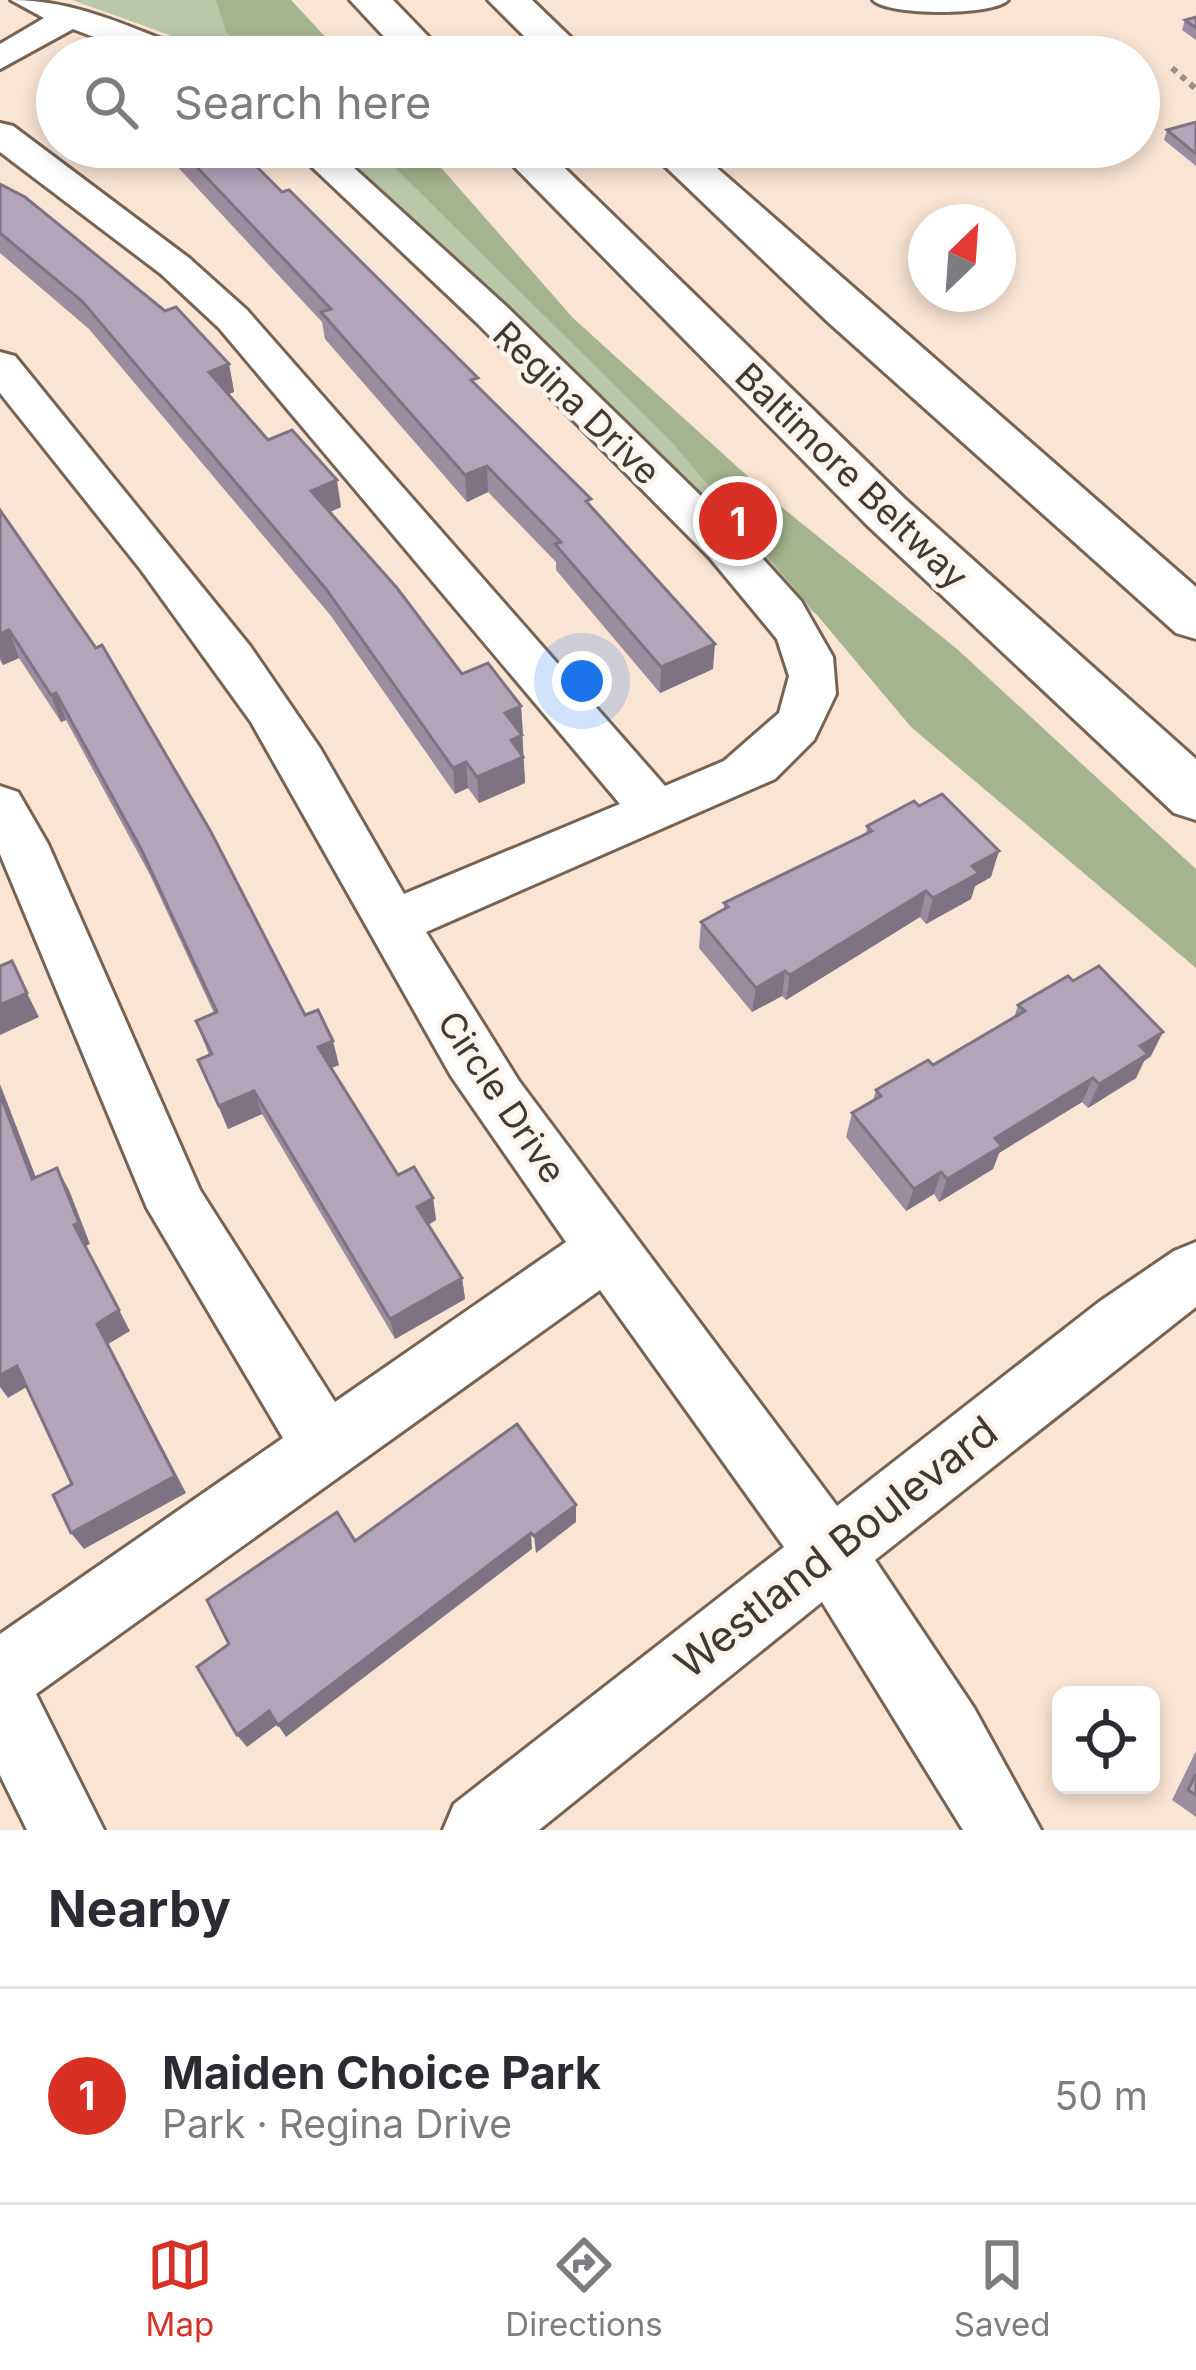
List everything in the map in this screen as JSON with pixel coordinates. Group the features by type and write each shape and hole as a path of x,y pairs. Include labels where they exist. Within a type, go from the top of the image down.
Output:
{"highway":[{"path":"370,0 406,36"},
{"path":"508,0 547,36"},
{"name":"Baltimore Beltway","path":"538,168 886,512 1196,796"},
{"path":"690,168 1196,619"}],"street":[{"path":"28,0 125,36"},
{"path":"890,0 991,0"},
{"path":"37,36 73,15"},
{"path":"0,58 36,37"},
{"path":"0,134 36,161"},
{"path":"45,168 175,266 233,320 657,812"},
{"name":"Regina Drive","path":"330,168 625,448 793,625 810,661 811,692 800,722 779,752 742,775 390,924"},
{"name":"Circle Drive","path":"0,365 228,651 302,763 390,924 496,1095 830,1550 950,1732 1004,1830"},
{"path":"0,806 22,844 177,1208 325,1445"},
{"path":"0,1677 608,1248"},
{"name":"Westland Boulevard","path":"480,1830 830,1550 1121,1323 1196,1271"},
{"path":"0,1700 67,1830"}],"path":[{"path":"1172,68 1196,89"}],"green space":[{"path":"72,0 259,0 294,36 171,36"},
{"path":"216,0 291,0 324,36 231,36"},
{"path":"352,168 419,168 909,683 809,609 635,434"},
{"path":"395,168 441,168 573,318 784,509 957,649 1196,869 1196,968 911,727 671,441"}],"building":[{"path":"1196,122 1196,154 1167,130"},
{"path":"198,168 258,168 282,192 289,190 478,378 471,380 591,499 586,501 715,644 661,667 555,544 561,542 487,466 465,475 321,312 331,309"},
{"path":"0,184 25,197 165,311 176,307 229,364 209,372 268,440 292,430 337,480 311,491 397,588 462,674 488,663 521,706 505,713 522,735 511,740 523,757 477,777 466,762 453,768 326,589 82,301 0,233"},
{"path":"0,510 96,648 102,645 211,832 305,1015 318,1010 333,1041 318,1047 398,1175 414,1167 433,1198 417,1207 462,1278 390,1319 254,1091 219,1106 198,1060 212,1054 196,1021 217,1012 141,849 56,693 51,695 9,630 0,634"},
{"path":"942,794 999,851 972,866 979,873 933,898 926,891 790,975 785,971 756,988 701,922 728,907 724,903 872,831 867,826 914,801 919,806"},
{"path":"12,961 27,993 0,1005 0,966"},
{"path":"1099,966 1163,1032 1140,1046 1148,1054 1099,1084 1093,1078 995,1138 1002,1146 947,1179 941,1172 914,1189 852,1113 881,1096 876,1090 928,1060 933,1065 1025,1011 1018,1005 1068,976 1073,981"},
{"path":"0,1094 32,1179 57,1168 79,1223 74,1225 119,1310 97,1324 175,1476 71,1533 53,1495 72,1484 17,1366 0,1375"},
{"path":"517,1424 576,1505 534,1536 531,1533 278,1725 269,1711 237,1735 197,1667 229,1644 207,1600 337,1512 355,1541"}],"place":[{"name":"Maiden Choice Park","path":"738,521"}]}
